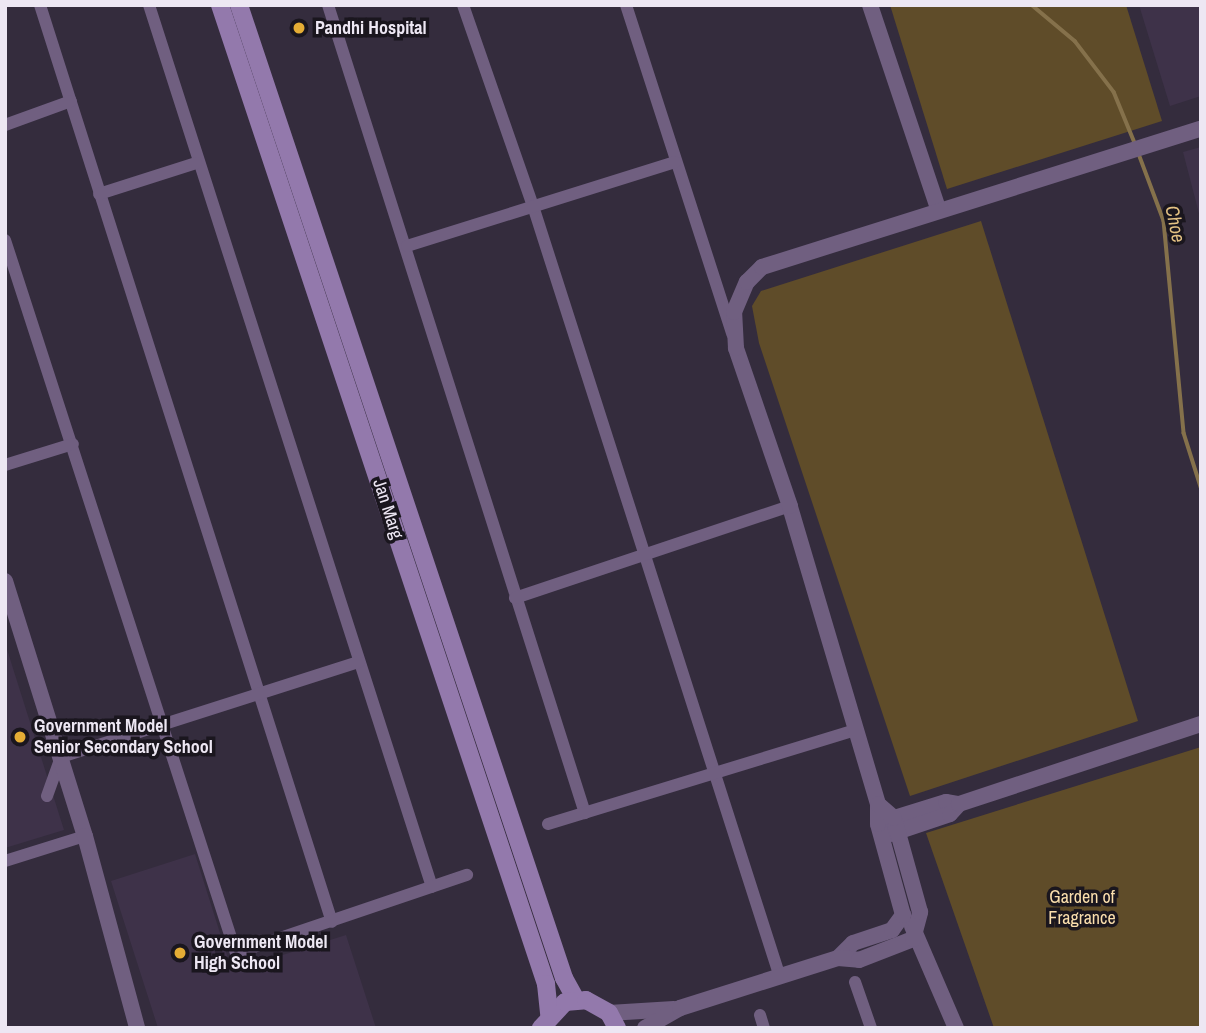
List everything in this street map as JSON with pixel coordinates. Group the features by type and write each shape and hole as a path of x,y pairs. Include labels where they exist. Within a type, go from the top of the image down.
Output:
{"main road":[{"name":"Jan Marg","path":"220,5 542,972 545,1021"},
{"name":"Jan Marg","path":"239,5 564,978 577,1001"},
{"path":"545,1021 577,1001 613,1020"}],"street":[{"path":"40,5 332,922"},
{"path":"149,5 196,163 432,887"},
{"path":"328,5 407,246 515,598 586,813"},
{"path":"463,5 533,206 780,977"},
{"path":"613,1020 680,1008 838,958 859,960 906,945 917,932 920,912 852,731 790,506 675,162 626,5"},
{"path":"870,5 938,208"},
{"path":"5,125 71,102"},
{"path":"736,348 734,312 747,282 762,267 938,208 1201,129"},
{"path":"407,246 675,162"},
{"path":"99,194 196,163"},
{"path":"5,240 236,953 467,876"},
{"path":"5,466 73,444"},
{"path":"515,598 790,506"},
{"path":"5,581 85,836 137,1028"},
{"path":"61,757 359,663"},
{"path":"888,828 950,814 959,804 1201,724"},
{"path":"548,824 852,731"},
{"path":"47,796 61,757"},
{"path":"888,828 902,917 917,932 956,1028"},
{"path":"5,861 85,836"},
{"path":"838,958 853,943 892,930 902,917"},
{"path":"855,982 872,1028"},
{"path":"645,1028 680,1008"}],"shaded area":[{"path":"1139,5 1201,5 1201,96 1170,106"},
{"path":"1201,147 1201,221 1183,152"},
{"name":"Government Model Senior Secondary School","path":"5,643 64,830 5,848"},
{"name":"Government Model High School","path":"195,854 232,971 346,935 376,1028 158,1028 111,881"}],"green space":[{"path":"890,5 1126,5 1162,121 947,189"},
{"path":"981,221 1138,721 910,796 759,343 752,306 761,291"},
{"name":"Garden of Fragrance","path":"1201,747 1201,1028 994,1028 926,833"}],"waterway":[{"name":"Choe","path":"1032,5 1075,41 1114,92 1135,143"},
{"name":"Choe","path":"1139,154 1164,221 1184,433 1201,487"}],"place":[{"name":"Pandhi Hospital","path":"299,28"},
{"name":"Government Model Senior Secondary School","path":"20,737"},
{"name":"Government Model High School","path":"180,953"}]}
